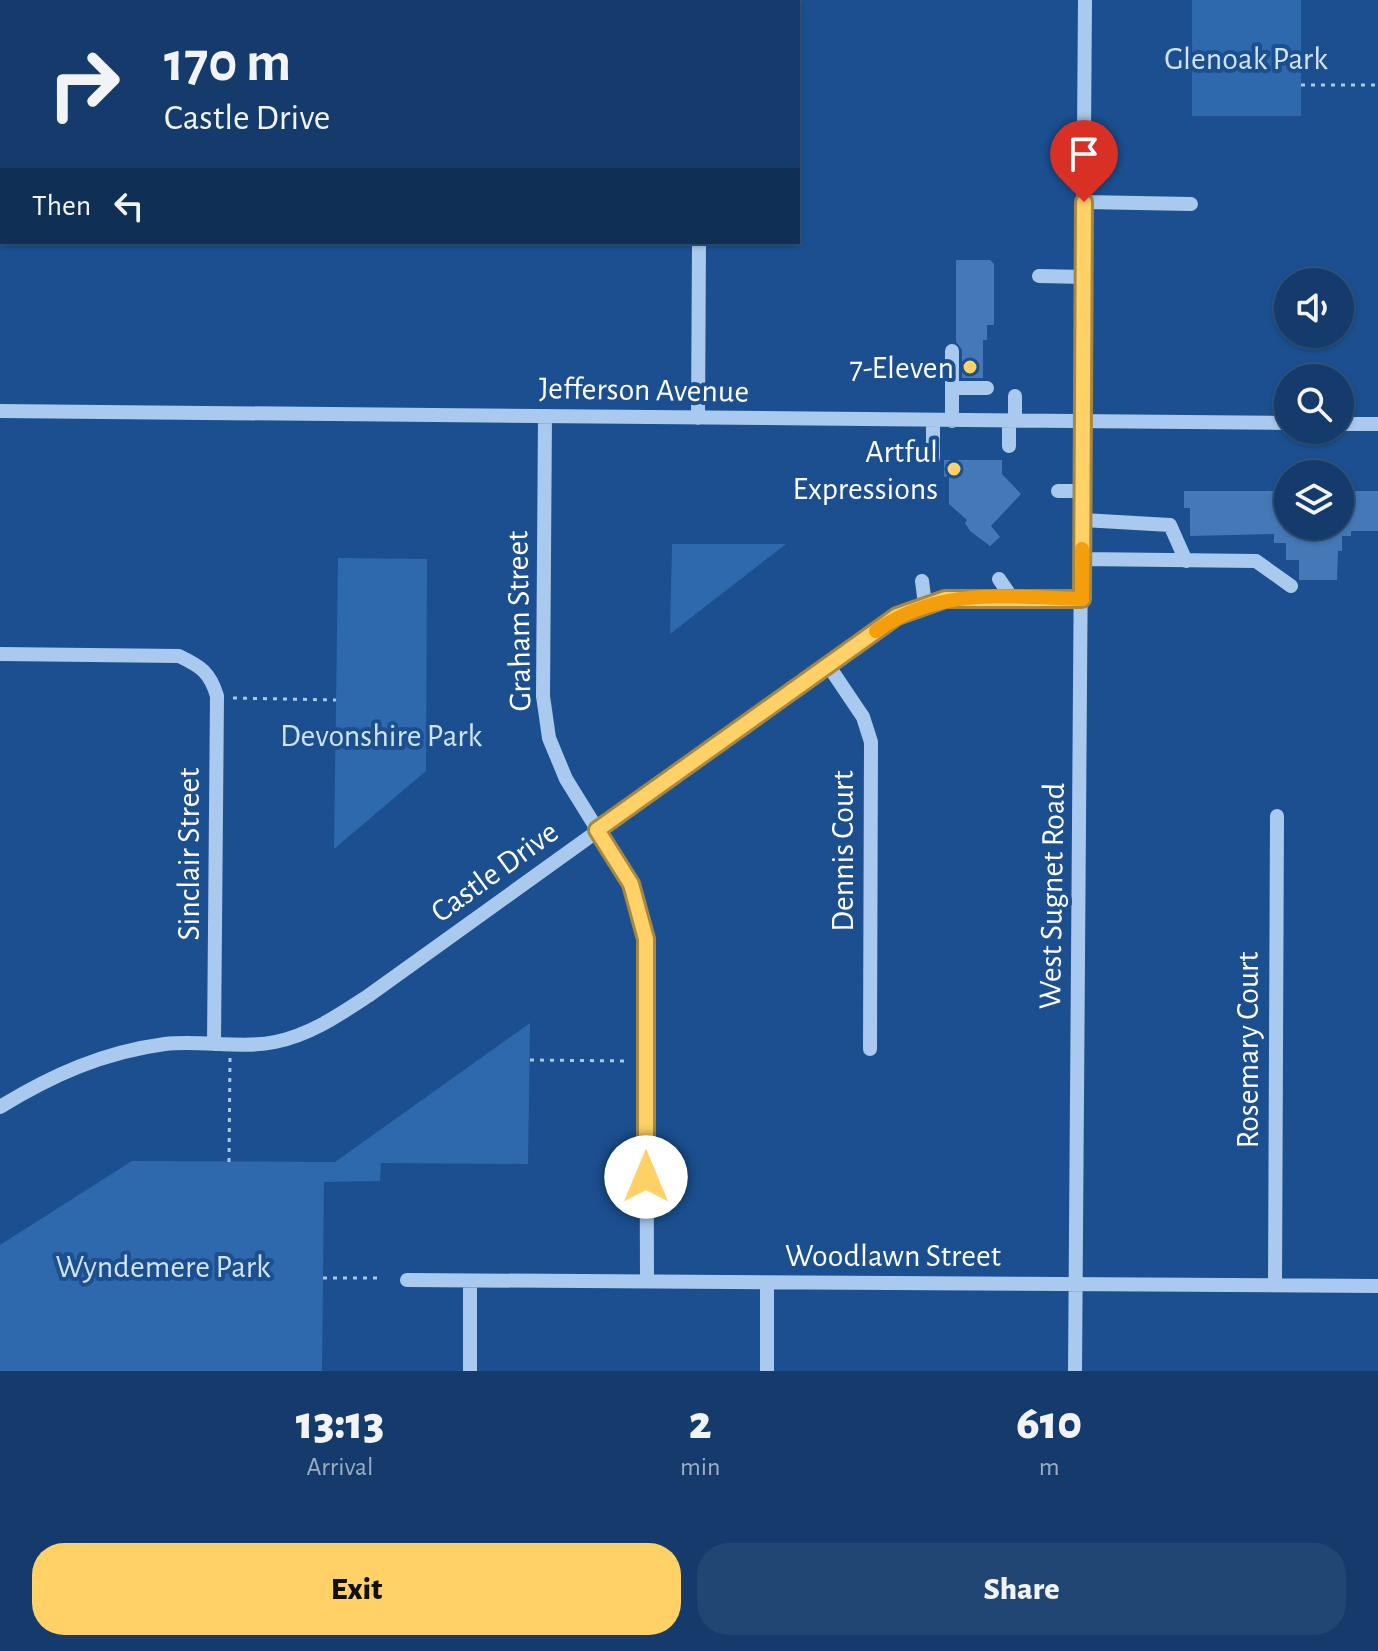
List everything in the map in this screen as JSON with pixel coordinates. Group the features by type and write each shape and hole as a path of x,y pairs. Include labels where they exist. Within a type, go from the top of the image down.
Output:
{"street":[{"name":"West Sugnet Road","path":"1075,1371 1085,0"},
{"path":"1084,202 1191,204"},
{"path":"698,418 699,244"},
{"path":"1039,276 1084,277"},
{"path":"952,351 952,421"},
{"path":"952,388 987,388"},
{"path":"1009,446 1015,396"},
{"name":"Jefferson Avenue","path":"0,411 1274,423"},
{"name":"Graham Street","path":"545,416 543,696 549,738 566,779 631,884 646,939 647,1281"},
{"path":"933,421 933,458"},
{"path":"1354,424 1378,424"},
{"path":"1058,491 1083,491"},
{"path":"1083,520 1170,525 1186,561"},
{"path":"1082,559 1256,561 1291,586"},
{"path":"999,579 1012,598"},
{"path":"922,581 925,604"},
{"name":"Castle Drive","path":"0,1107 51,1076 101,1057 166,1044 274,1042 318,1028 368,996 897,616 925,604 969,597 1082,599"},
{"name":"Sinclair Street","path":"0,654 179,656 204,668 217,696 214,1044"},
{"name":"Dennis Court","path":"828,665 863,717 871,742 870,1049"},
{"name":"Rosemary Court","path":"1275,1285 1277,816"},
{"name":"Woodlawn Street","path":"407,1280 1378,1286"},
{"path":"470,1282 470,1371"},
{"path":"767,1284 767,1371"}],"path":[{"path":"1301,85 1378,85"},
{"path":"233,698 336,700"},
{"path":"229,1162 230,1058"},
{"path":"530,1060 630,1061"},
{"path":"323,1278 377,1278"}],"green space":[{"name":"Glenoak Park","path":"1192,0 1301,0 1301,116 1192,116"},
{"path":"672,544 786,544 670,634"},
{"name":"Devonshire Park","path":"338,558 427,559 426,771 334,849"},
{"name":"Wyndemere Park","path":"530,1023 528,1164 381,1163 380,1181 324,1182 322,1371 0,1371 0,1245 132,1161 335,1162"}],"building":[{"path":"956,260 990,260 994,264 994,325 987,325 987,340 983,340 983,378 962,378 962,350 956,342"},
{"path":"944,460 1002,460 1002,474 1021,494 991,526 1000,537 990,546 970,531 965,523 967,520 949,504 949,476 944,477"},
{"path":"1184,491 1274,491 1274,534 1190,536 1190,508 1184,508"},
{"path":"1354,491 1378,491 1378,531 1354,531"},
{"path":"1274,540 1342,540 1342,551 1338,551 1337,580 1299,580 1299,560 1286,560 1286,543 1274,543"}],"slow traffic":[{"path":"876,631 897,616 945,599 1082,599 1082,549"}],"place":[{"name":"7-Eleven","path":"970,367"},
{"name":"Artful Expressions","path":"954,469"}],"route":[{"path":"646,1177 646,939 631,884 597,830 897,616 945,599 1082,599 1084,202"}]}
